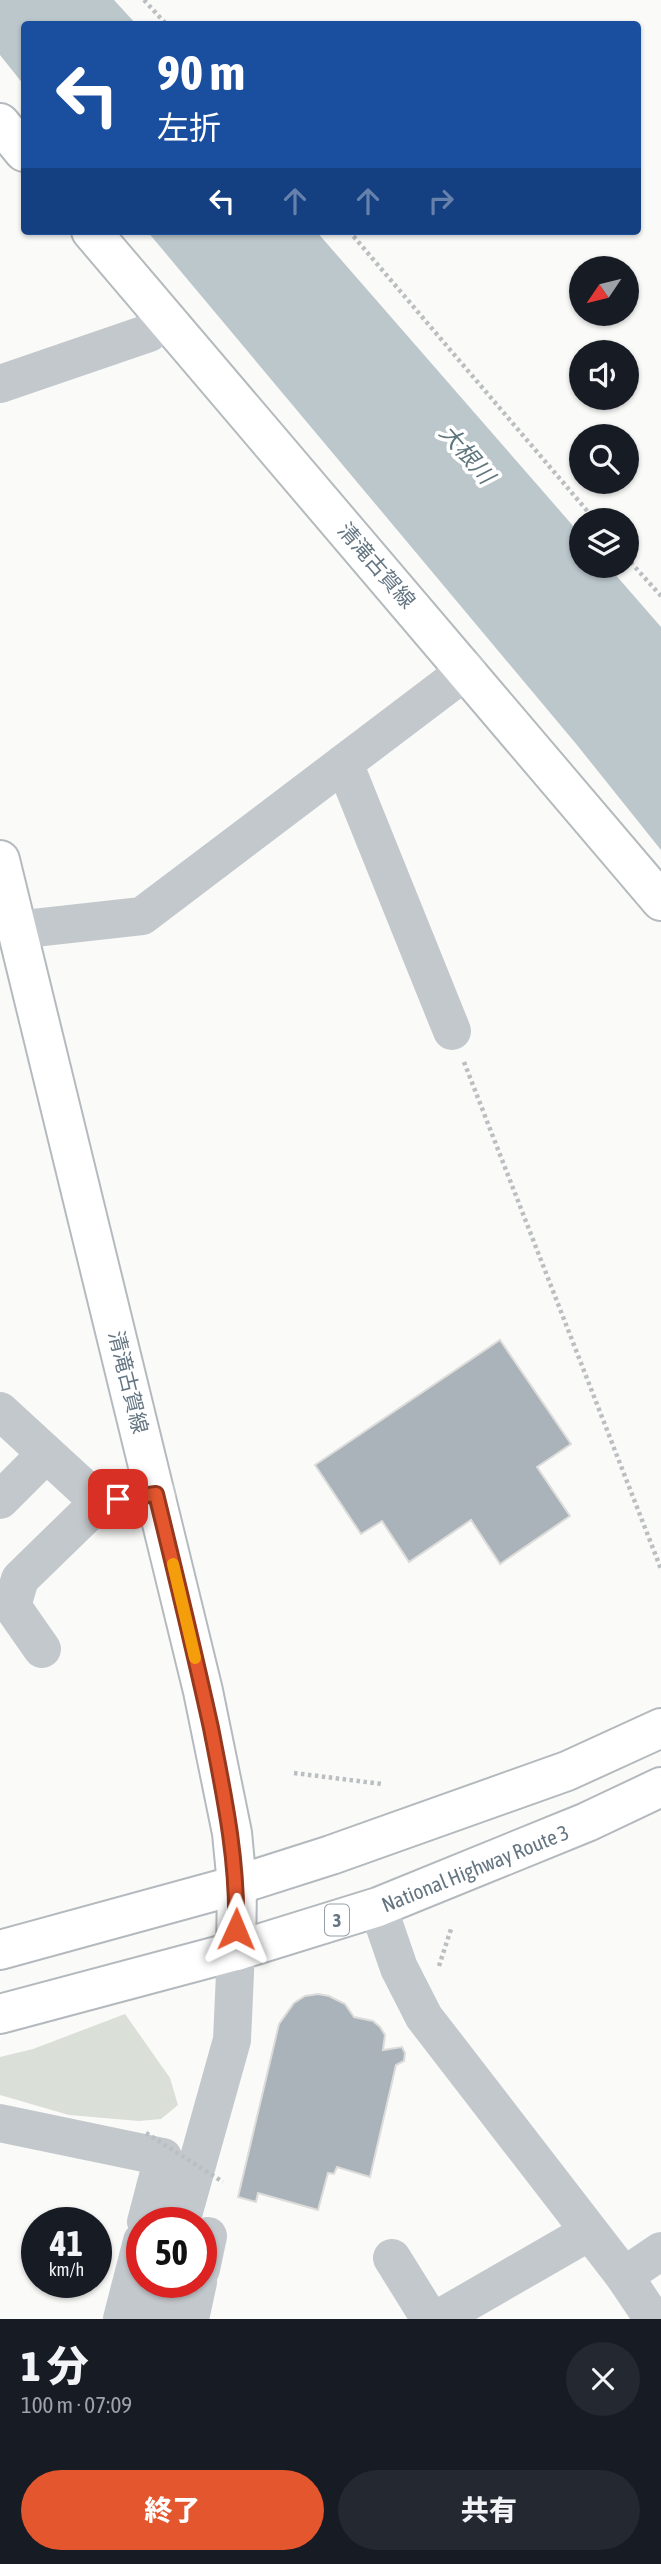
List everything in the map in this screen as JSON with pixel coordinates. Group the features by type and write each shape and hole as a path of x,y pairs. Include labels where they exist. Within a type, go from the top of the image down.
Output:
{"main road":[{"path":"0,123 21,148"},
{"name":"清滝古賀線","path":"94,235 661,901"},
{"name":"清滝古賀線","path":"0,860 203,1691 232,1833 237,1885 236,1951"},
{"path":"0,1950 237,1885 331,1854 567,1771 661,1728"},
{"name":"National Highway Route 3","path":"0,2014 236,1951 378,1907 587,1822 661,1787"}],"street":[{"path":"0,384 149,333 166,320"},
{"path":"16,930 142,916 467,670"},
{"path":"344,763 452,1031"},
{"path":"0,1411 99,1502"},
{"path":"0,1500 46,1454"},
{"path":"41,1648 12,1606 20,1579 99,1502 156,1494"},
{"path":"378,1907 398,1968 424,2017 624,2276 653,2319"},
{"path":"203,2207 232,2040 236,1951"},
{"path":"0,2123 163,2157 150,2207"},
{"path":"438,2319 589,2232"},
{"path":"624,2276 661,2251"},
{"path":"392,2258 430,2319"},
{"path":"122,2319 127,2298"},
{"path":"157,2319 162,2298"},
{"path":"190,2319 195,2298"}],"path":[{"path":"144,0 163,21"},
{"path":"352,235 585,508"},
{"path":"639,571 661,596"},
{"path":"452,1031 661,1569"},
{"path":"294,1773 382,1784"},
{"path":"146,2133 223,2182"}],"shaded area":[{"path":"125,2014 170,2078 178,2105 161,2119 139,2121 69,2115 0,2095 0,2057 33,2049"}],"water":[{"path":"0,0 114,0 133,21 21,21 21,81 0,55"},
{"name":"大根川","path":"150,235 319,235 569,521 569,578 618,578 661,627 661,850 577,745"}],"building":[{"path":"500,1340 571,1444 537,1467 570,1516 500,1564 471,1520 409,1562 382,1521 361,1534 315,1465"},
{"path":"318,1994 345,2004 354,2017 373,2021 380,2027 385,2035 383,2050 402,2047 405,2053 404,2061 396,2065 370,2177 337,2167 334,2174 328,2173 318,2210 258,2193 256,2202 238,2197 279,2024 294,2003 305,1996"}],"slow traffic":[{"path":"173,1564 195,1658"}],"route":[{"path":"118,1499 156,1494 203,1691 232,1833 237,1885 236,1929"}]}
